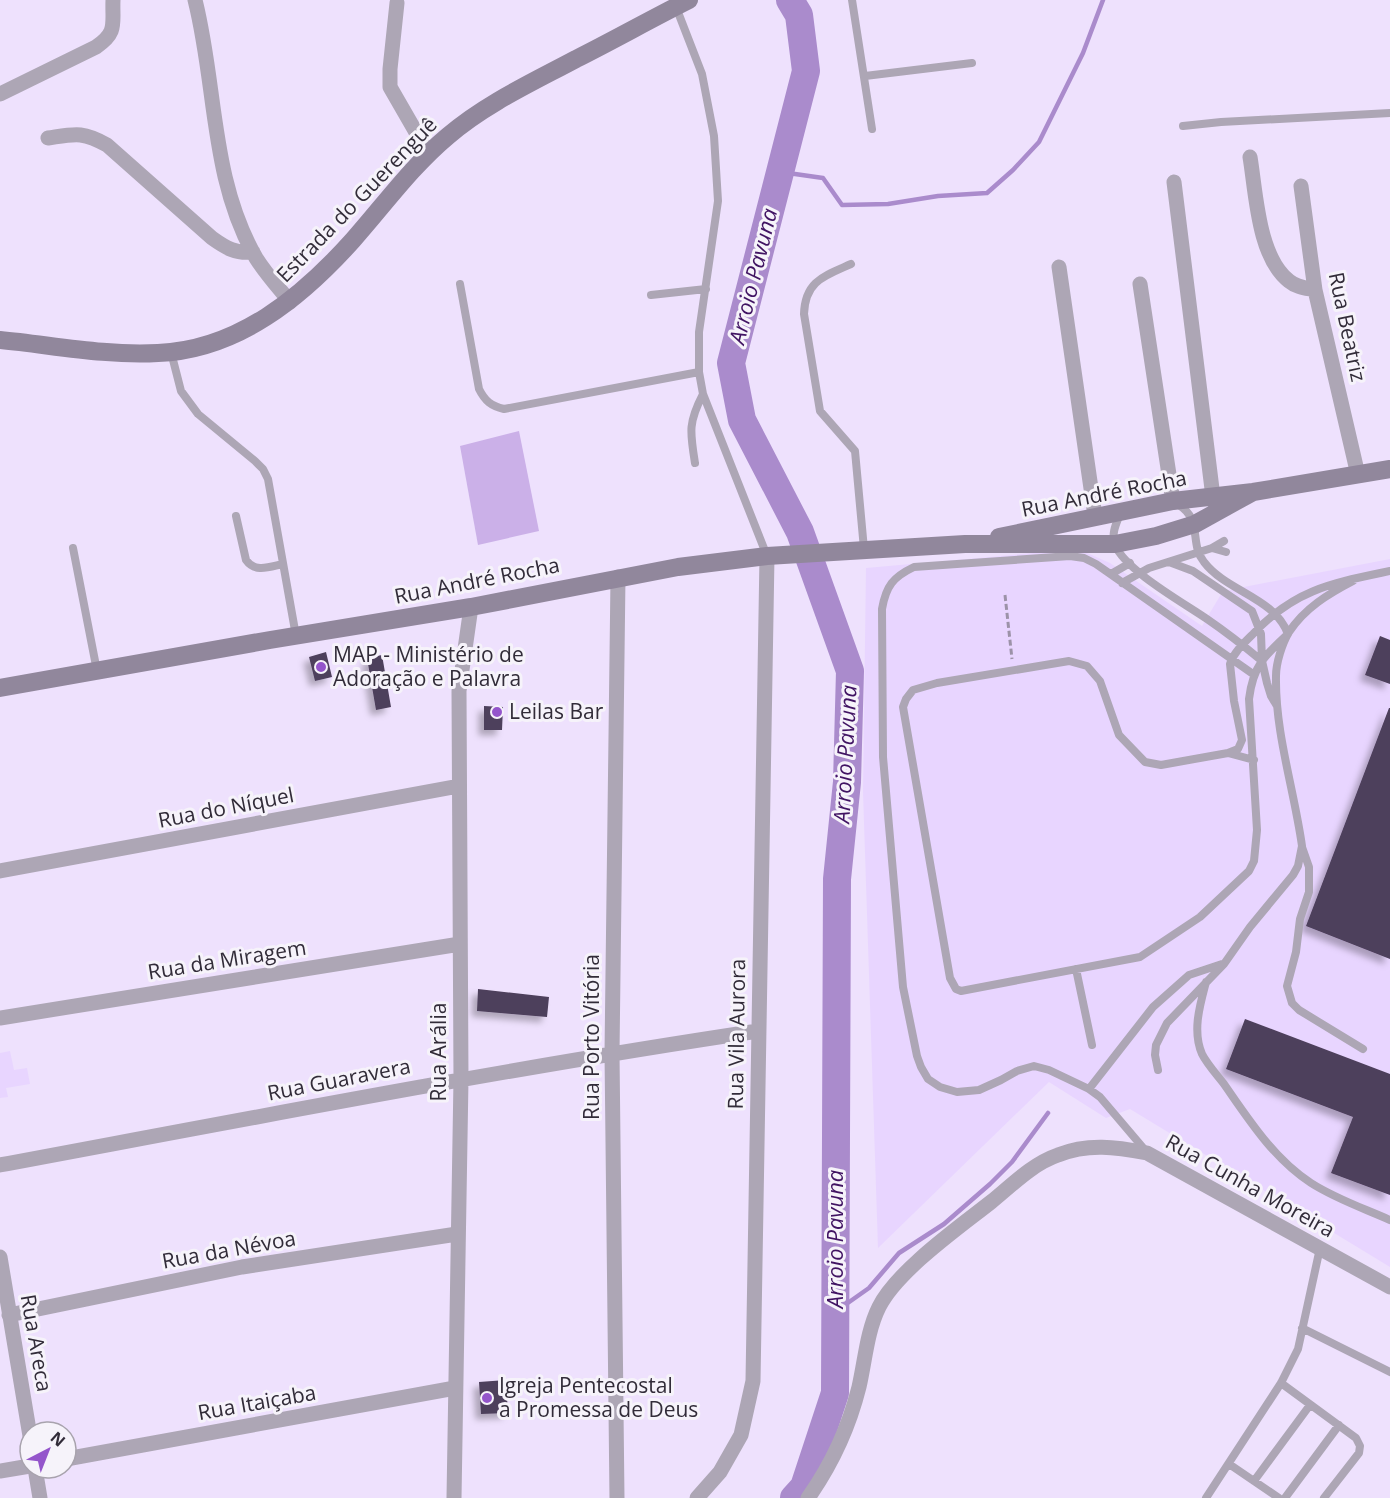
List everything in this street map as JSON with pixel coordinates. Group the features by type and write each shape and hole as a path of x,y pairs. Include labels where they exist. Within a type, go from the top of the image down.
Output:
{"main road":[{"name":"Estrada do Guerenguê","path":"0,340 140,354 171,352 203,345 239,332 290,302 352,241 428,153 466,121 533,82 682,3"},
{"name":"Rua André Rocha","path":"965,544 1173,501 1252,492 1390,469"},
{"name":"Rua André Rocha","path":"0,688 471,607 618,577 770,556 965,544 1115,544 1155,536 1195,524 1252,492"}],"street":[{"path":"0,94 106,40 112,32 113,0"},
{"path":"195,0 203,32 222,171 233,208 253,252 290,302"},
{"path":"397,3 390,87 428,153"},
{"path":"48,138 85,134 101,142 212,238 228,249 240,253 253,252"},
{"path":"1250,157 1264,238 1272,259 1287,280 1297,286 1315,290"},
{"path":"1174,182 1213,497"},
{"name":"Rua Beatriz","path":"1301,186 1315,290 1358,475"},
{"path":"1059,267 1095,516"},
{"path":"1140,284 1173,501"},
{"name":"Rua Vila Aurora","path":"697,1498 720,1472 741,1435 753,1381 758,1032 770,556"},
{"name":"Rua Porto Vitória","path":"617,1498 612,1053 618,577"},
{"name":"Rua Arália","path":"454,1498 461,1079 459,691 471,607"},
{"name":"Rua do Níquel","path":"0,871 459,786"},
{"name":"Rua da Miragem","path":"0,1018 460,944"},
{"name":"Rua Guaravera","path":"0,1166 461,1079 612,1053 758,1032"},
{"name":"Rua Cunha Moreira","path":"808,1498 833,1458 844,1434 858,1390 878,1308 899,1280 933,1247 1024,1175 1057,1155 1084,1147 1112,1147 1147,1153 1390,1287"},
{"name":"Rua da Névoa","path":"9,1315 242,1267 457,1234"},
{"name":"Rua Areca","path":"0,1257 27,1420"},
{"name":"Rua Itaiçaba","path":"78,1458 455,1388"},
{"path":"0,1471 18,1468"},
{"path":"37,1480 40,1498"}],"lane":[{"path":"852,0 872,129"},
{"path":"682,3 702,74 716,158 718,201 699,332 699,372 703,394 770,556"},
{"path":"865,76 972,63"},
{"path":"1183,126 1390,113"},
{"path":"850,264 822,277 813,285 804,300 804,314 820,411 855,451 864,551"},
{"path":"460,284 479,389 484,398 497,407 504,409 699,372"},
{"path":"651,295 706,289"},
{"path":"171,352 181,391 198,414 255,461 268,479 296,636"},
{"path":"695,463 690,428 691,418 703,394"},
{"path":"1173,501 1185,509 1195,524 1198,551 1204,563 1216,574 1275,613 1288,634 1275,675 1277,706 1302,846 1309,867 1309,892 1300,919 1296,952 1287,986 1288,994 1292,1003 1299,1010 1363,1049"},
{"path":"1122,511 1114,530 1115,544 1130,563 1262,661"},
{"path":"236,516 246,560 250,566 257,569 283,564"},
{"path":"1122,583 1169,562 1212,548 1224,541"},
{"path":"73,548 97,671"},
{"path":"1212,548 1226,552"},
{"path":"1147,1153 1109,1106 1089,1089 1049,1070 1034,1066 1017,1071 979,1090 957,1092 940,1087 928,1079 921,1067 903,987 883,757 882,609 885,594 891,582 899,574 914,567 1070,556 1084,558 1111,574 1253,674"},
{"path":"1169,562 1193,571 1250,608 1259,627 1262,661 1271,696 1277,706"},
{"path":"1111,574 1130,563"},
{"path":"1363,576 1313,605 1253,674 1249,699 1257,830 1254,861 1249,872 1200,917 1140,957 961,991 956,989 950,978 903,707 913,690 951,680 1069,661 1087,666 1100,681 1119,735 1144,762 1161,765 1228,753 1238,749 1242,740 1234,701 1230,664 1232,658 1259,627 1275,613 1299,598 1330,584 1363,576 1390,571"},
{"path":"1228,753 1254,760"},
{"path":"1158,1070 1156,1045 1167,1023 1224,964 1293,875 1298,866 1302,846"},
{"path":"1089,1089 1153,1007 1189,975 1224,964"},
{"path":"1076,969 1092,1045"},
{"path":"1207,981 1197,1029 1202,1054 1254,1127 1289,1166 1309,1181 1329,1194 1390,1220"},
{"path":"1206,1498 1281,1383 1298,1350 1320,1248"},
{"path":"1302,1328 1390,1372"},
{"path":"1281,1383 1356,1438 1360,1446 1359,1453 1324,1498"},
{"path":"1254,1481 1310,1405"},
{"path":"1285,1498 1339,1425"},
{"path":"1229,1464 1279,1498"}],"path":[{"path":"1005,595 1013,670"}],"shaded area":[{"path":"519,431 539,531 478,545 460,446"},
{"path":"1067,550 1087,553 1110,563 1202,626 1223,591 1390,559 1390,1267 1130,1109 1106,1118 1049,1082 878,1248 863,792 866,568"},
{"path":"10,1051 14,1070 27,1068 30,1084 6,1088 8,1097 0,1098 0,1053"}],"building":[{"path":"1380,636 1390,640 1390,684 1365,675"},
{"name":"MAP - Ministério de Adoração e Palavra","path":"326,652 332,677 315,681 309,657"},
{"path":"382,655 391,707 376,710 367,658"},
{"path":"484,706 503,707 502,730 484,730"},
{"path":"1390,708 1390,959 1306,926"},
{"path":"478,989 549,997 547,1017 477,1011"},
{"path":"1245,1019 1390,1074 1390,1195 1331,1173 1353,1117 1226,1069"},
{"path":"506,1380 508,1413 481,1414 479,1382"}],"waterway":[{"name":"Arroio Pavuna","path":"790,0 799,15 806,71 731,363 742,420 800,532 850,671 847,782 837,879 835,1393 804,1487 794,1498"},
{"path":"781,172 823,178 842,205 888,204 938,196 987,193 1039,142 1083,53 1103,0"},
{"path":"835,1312 869,1288 899,1253 944,1224 990,1184 1012,1162 1048,1113"}],"place":[{"name":"MAP - Ministério de Adoração e Palavra","path":"321,667"},
{"name":"Leilas Bar","path":"497,712"},
{"name":"Igreja Pentecostal a Promessa de Deus","path":"487,1398"}]}
